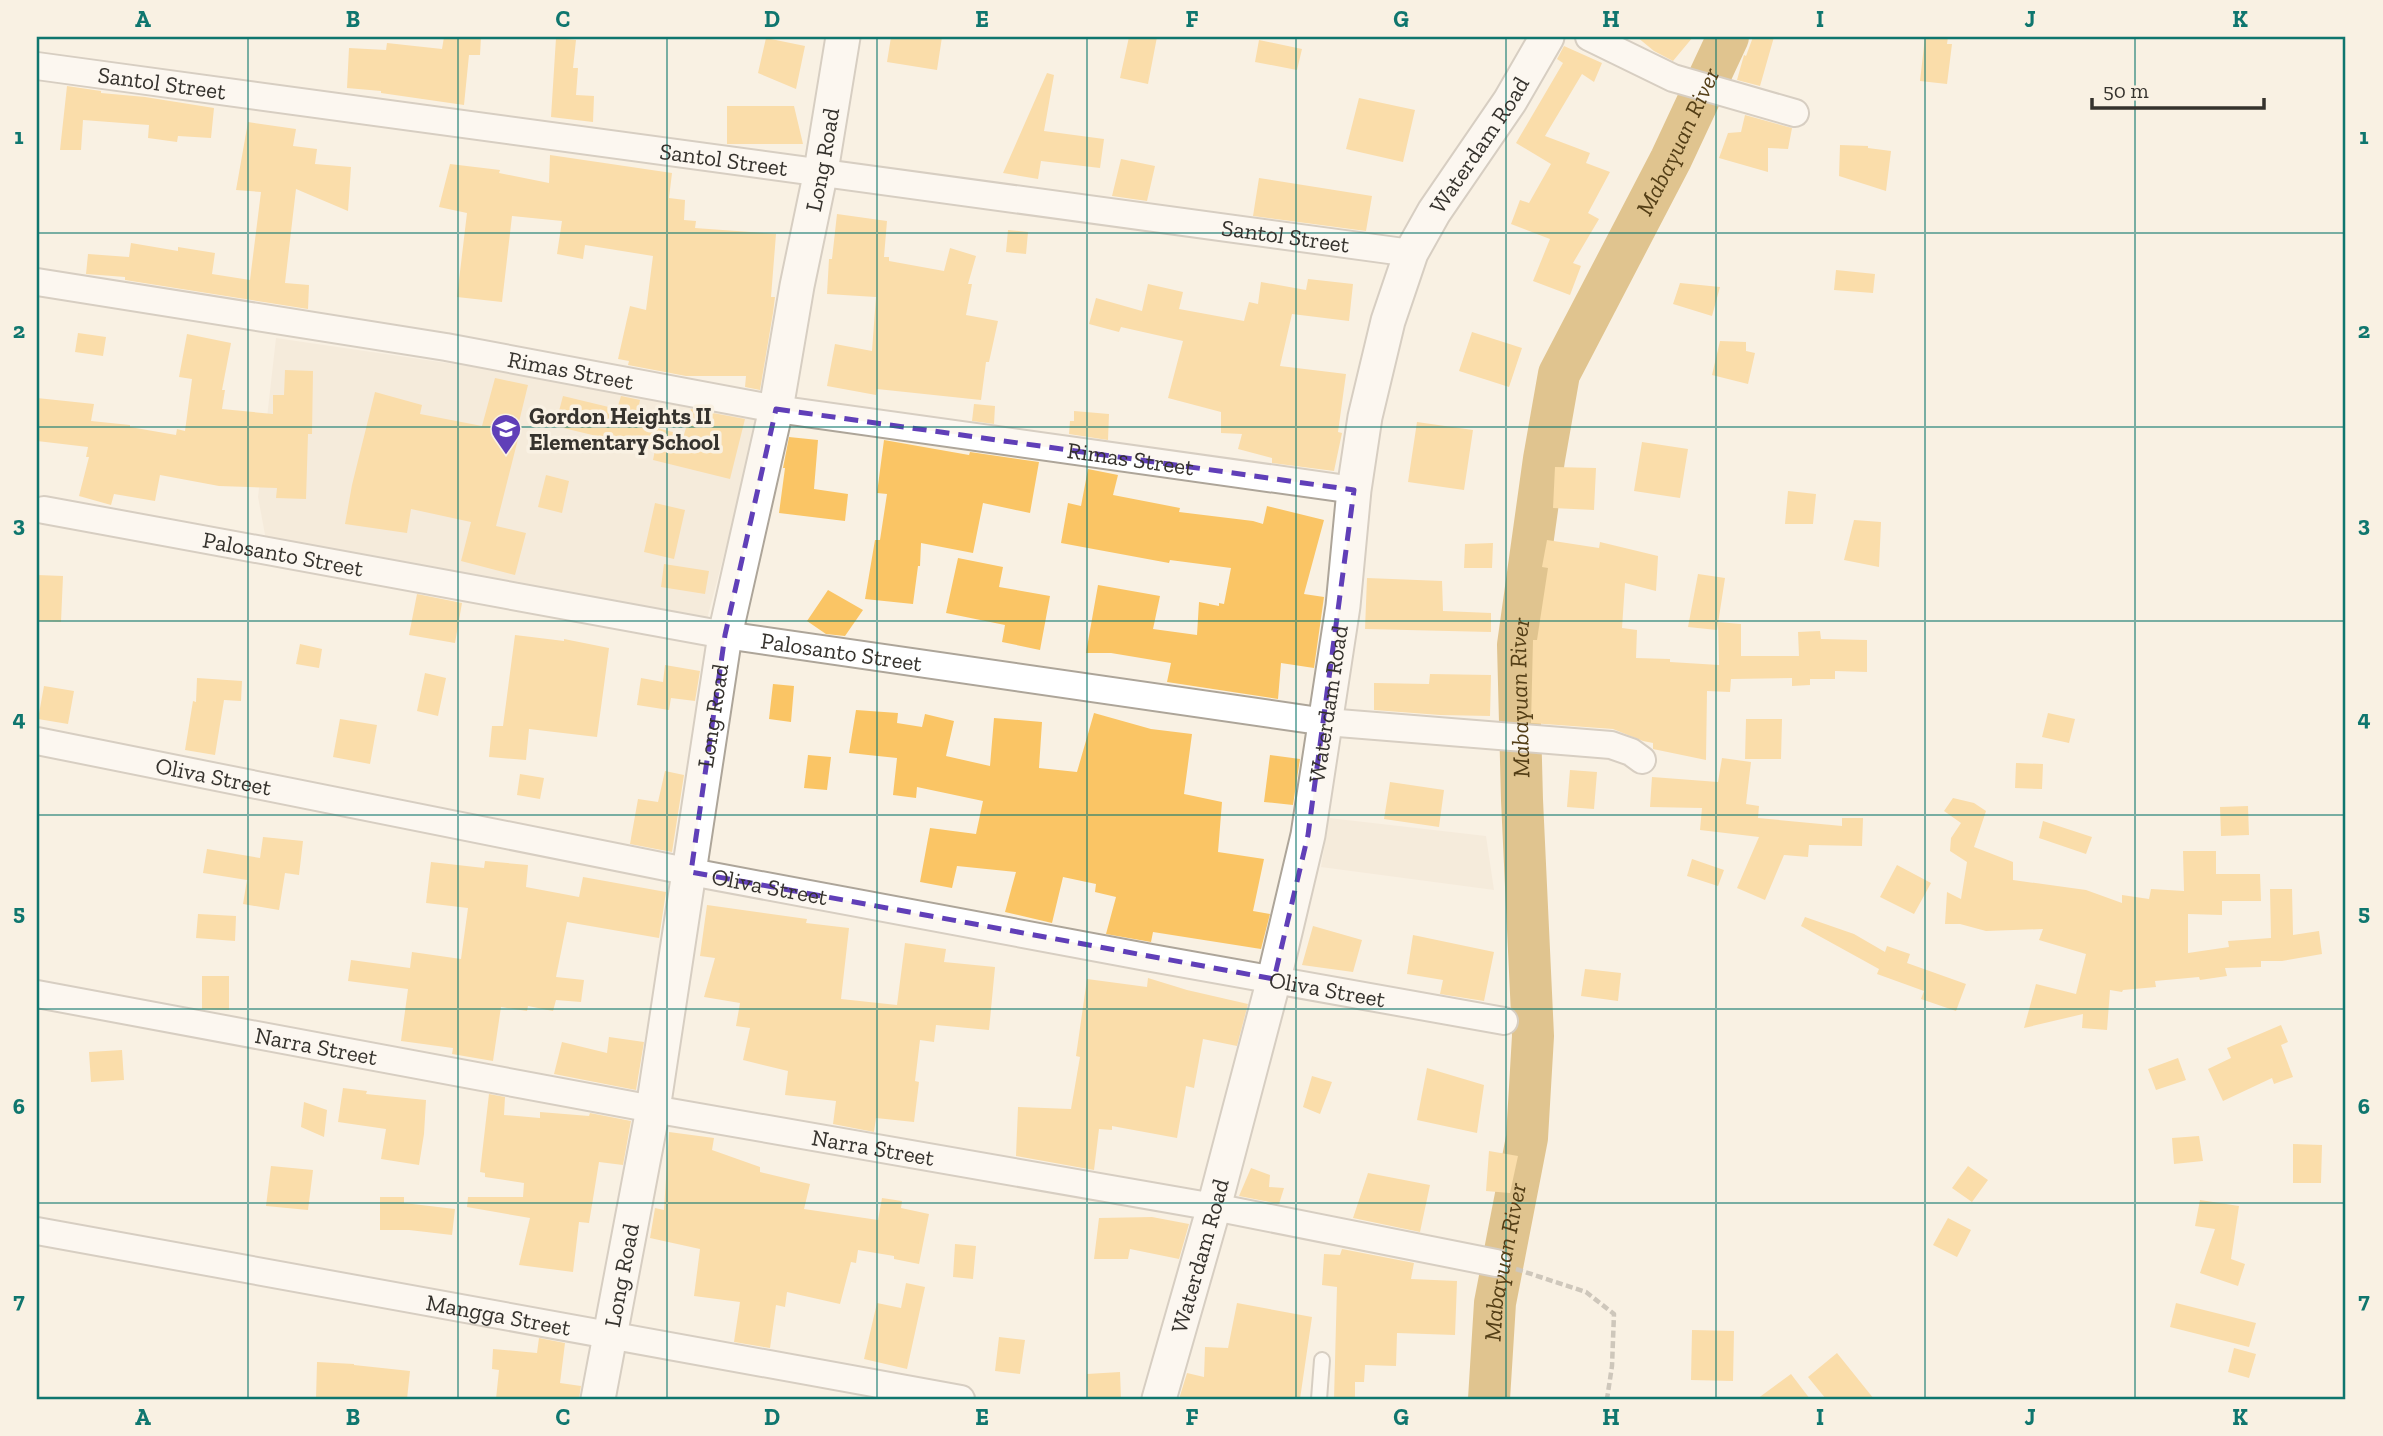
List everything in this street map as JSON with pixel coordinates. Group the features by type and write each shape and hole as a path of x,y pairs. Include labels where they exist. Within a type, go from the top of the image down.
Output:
{"street":[{"name":"Long Road","path":"598,1399 653,1109 725,635 776,409 797,286 821,172 843,37"},
{"name":"Waterdam Road","path":"1159,1399 1214,1207 1274,979 1308,835 1343,607 1354,490 1365,417 1388,321 1411,253 1434,212 1510,101 1547,37"},
{"path":"1589,37 1673,78 1795,113"},
{"name":"Santol Street","path":"37,66 1411,253"},
{"name":"Rimas Street","path":"37,282 446,347 776,409 1354,490"},
{"name":"Palosanto Street","path":"44,510 725,635 1326,722 1612,745 1632,752 1642,760"},
{"name":"Oliva Street","path":"37,741 691,872 1504,1021"},
{"name":"Narra Street","path":"37,993 653,1109 1214,1207 1496,1263"},
{"name":"Mangga Street","path":"37,1231 961,1399"}],"lane":[{"path":"1319,1399 1322,1360"}],"path":[{"path":"1496,1263 1586,1293 1614,1314 1612,1366 1607,1399"}],"highlighted area":[{"path":"776,409 1354,490 1308,835 1274,979 691,872 725,635"}],"shaded area":[{"name":"Gordon Heights II Elementary School","path":"276,338 638,391 761,414 706,623 266,540 258,497"},
{"path":"1329,818 1486,836 1494,890 1321,867"}],"building":[{"path":"444,37 481,37 480,55 469,55 464,105 347,88 349,48 386,50 387,43 442,49"},
{"path":"891,37 942,37 937,70 887,62"},
{"path":"1129,37 1157,37 1148,84 1120,78"},
{"path":"1637,37 1693,37 1673,61 1654,51"},
{"path":"1753,37 1774,37 1760,86 1737,80 1744,55 1746,56"},
{"path":"1925,37 1948,37 1947,44 1952,44 1947,84 1920,81"},
{"path":"556,38 576,40 573,68 578,68 576,95 594,96 593,122 551,117"},
{"path":"766,38 805,46 796,89 758,73"},
{"path":"1259,40 1302,49 1297,70 1255,62"},
{"path":"1564,46 1602,63 1594,82 1582,74 1545,136 1590,153 1586,163 1610,172 1588,213 1599,219 1573,263 1581,266 1570,295 1533,281 1550,239 1511,224 1520,200 1529,203 1551,164 1516,143 1563,63 1557,59"},
{"path":"1047,73 1054,75 1044,131 1104,139 1100,168 1041,161 1038,179 1003,173"},
{"path":"67,86 214,108 211,138 178,136 177,142 148,138 149,125 83,120 81,150 60,150"},
{"path":"1359,98 1415,110 1403,162 1346,149"},
{"path":"727,106 794,106 803,144 727,144"},
{"path":"1745,115 1792,128 1788,149 1768,148 1768,172 1719,158 1728,133 1741,132"},
{"path":"248,122 296,129 293,146 317,149 315,164 351,167 348,211 296,189 285,283 309,285 308,309 125,280 125,277 86,274 88,254 129,257 131,243 178,251 178,247 215,253 212,274 250,280 261,192 236,190"},
{"path":"1840,145 1868,146 1891,151 1886,191 1839,176"},
{"path":"550,155 672,173 669,198 685,200 684,220 696,221 695,228 776,234 771,297 775,297 760,390 745,387 746,376 686,376 628,365 629,361 618,359 630,306 646,310 653,256 585,245 583,259 557,254 562,221 512,216 502,302 457,297 467,213 439,207 450,164 500,170 499,173 549,183"},
{"path":"1121,159 1155,166 1147,201 1112,196"},
{"path":"1259,178 1372,196 1366,231 1253,216"},
{"path":"837,214 887,221 884,257 889,257 889,261 944,271 950,248 976,256 968,284 972,284 966,315 998,321 989,362 986,362 981,400 877,389 876,395 827,386 835,344 872,351 876,297 827,294 829,259 832,259"},
{"path":"1008,230 1028,232 1026,254 1006,252"},
{"path":"1836,270 1875,274 1873,293 1834,290"},
{"path":"1308,279 1353,284 1349,321 1292,314 1280,366 1346,374 1338,432 1342,433 1334,471 1272,463 1272,458 1238,449 1242,434 1221,433 1221,412 1168,398 1183,341 1121,327 1119,332 1089,324 1096,298 1142,311 1148,284 1183,292 1179,309 1244,321 1249,302 1258,304 1261,282 1306,290"},
{"path":"1680,283 1720,287 1712,316 1673,304"},
{"path":"1472,332 1522,348 1509,387 1459,371"},
{"path":"78,333 106,337 103,356 75,352"},
{"path":"187,334 231,343 222,390 225,390 222,409 273,414 273,395 284,395 285,370 313,371 312,434 308,434 306,499 276,498 277,488 219,486 160,475 155,501 114,494 111,505 79,496 89,457 86,457 88,447 37,441 37,398 94,404 91,421 130,425 176,435 177,429 185,431 192,379 179,377"},
{"path":"1720,341 1746,342 1746,351 1755,353 1748,384 1712,375"},
{"path":"495,378 528,385 516,434 519,435 496,526 526,533 515,575 461,561 471,522 411,509 407,533 345,524 375,392 422,405 420,414 482,426"},
{"path":"563,396 617,409 621,396 640,400 637,415 652,419 650,426 684,435 691,409 745,419 730,479 653,460 655,450 555,426"},
{"path":"974,404 995,406 994,424 972,421"},
{"path":"1074,411 1109,414 1108,440 1069,434 1070,421 1074,421"},
{"path":"1417,422 1473,430 1464,490 1408,482"},
{"path":"789,437 818,440 814,489 848,494 845,521 779,513"},
{"path":"884,440 969,455 970,452 1039,462 1030,513 983,503 973,553 921,543 913,604 865,599 875,540 880,540 887,494 877,493"},
{"path":"1642,442 1688,449 1680,498 1634,491"},
{"path":"1555,467 1596,468 1594,510 1553,508"},
{"path":"1088,469 1118,475 1113,495 1180,508 1179,512 1263,524 1267,506 1324,520 1304,594 1324,597 1314,668 1281,663 1278,699 1167,682 1171,663 1111,653 1086,653 1098,585 1160,596 1153,629 1197,635 1199,602 1219,606 1219,603 1224,604 1231,568 1170,560 1169,563 1061,543 1068,503 1081,506"},
{"path":"546,475 569,481 562,513 538,507"},
{"path":"1788,491 1816,494 1813,524 1785,524"},
{"path":"655,503 685,510 674,559 644,552"},
{"path":"1854,520 1881,522 1879,567 1844,560"},
{"path":"1547,540 1599,548 1600,542 1658,556 1656,591 1625,583 1622,628 1637,630 1636,658 1719,665 1718,622 1741,624 1741,656 1799,656 1798,632 1820,631 1821,639 1867,640 1867,672 1835,671 1835,679 1810,679 1810,685 1792,686 1792,678 1731,679 1730,692 1707,691 1706,760 1653,749 1653,743 1613,729 1531,723 1533,640 1537,640 1548,568 1542,567"},
{"path":"1493,543 1492,568 1464,568 1465,544"},
{"path":"958,558 1003,567 999,587 1050,596 1040,650 1002,642 1005,625 946,613"},
{"path":"664,564 709,571 705,594 661,587"},
{"path":"1698,574 1725,578 1717,630 1688,627"},
{"path":"37,575 63,576 61,622 37,621"},
{"path":"1367,578 1442,581 1443,611 1491,613 1491,632 1365,629"},
{"path":"828,590 863,610 845,636 826,634 807,621"},
{"path":"417,594 462,603 455,643 409,635"},
{"path":"515,635 564,639 609,648 597,737 529,729 526,760 489,757 492,726 503,726"},
{"path":"300,644 322,649 319,668 296,664"},
{"path":"665,665 700,671 695,701 671,698 669,710 637,705 641,678 663,682"},
{"path":"425,673 446,678 438,716 417,711"},
{"path":"1430,674 1491,675 1490,716 1374,710 1374,683 1429,684"},
{"path":"197,678 242,681 241,701 224,700 215,755 185,750 193,701 196,702"},
{"path":"773,684 794,686 791,722 769,719"},
{"path":"44,686 74,691 68,724 38,719"},
{"path":"856,710 898,713 897,723 922,727 925,714 954,721 946,756 990,766 994,718 1042,722 1039,768 1077,772 1094,713 1151,729 1192,734 1184,794 1222,802 1218,852 1264,859 1253,911 1270,914 1261,949 1153,932 1151,942 1106,934 1116,897 1095,892 1096,884 1063,877 1052,923 1005,912 1016,872 957,866 952,888 920,882 930,828 976,834 983,801 917,787 916,798 893,795 897,758 849,753"},
{"path":"2048,713 2075,719 2069,743 2042,737"},
{"path":"340,719 377,725 370,764 333,757"},
{"path":"1746,719 1782,719 1781,759 1745,759"},
{"path":"808,755 831,757 827,790 804,788"},
{"path":"1270,755 1300,759 1293,805 1264,802"},
{"path":"1722,758 1751,762 1746,804 1759,806 1758,818 1842,826 1842,818 1863,818 1862,846 1809,845 1808,857 1784,855 1765,900 1737,888 1759,837 1700,830 1702,808 1650,807 1652,777 1718,782"},
{"path":"2016,763 2043,764 2042,789 2015,788"},
{"path":"1570,770 1597,772 1594,809 1567,807"},
{"path":"665,771 684,775 672,852 630,844 638,799 658,802"},
{"path":"520,774 544,778 540,799 517,795"},
{"path":"1390,782 1444,790 1439,827 1384,819"},
{"path":"1953,798 1974,803 1986,811 1974,847 2013,862 2013,880 2086,890 2122,903 2122,895 2149,899 2151,889 2184,891 2183,851 2216,851 2216,874 2260,874 2261,901 2222,901 2222,915 2188,914 2188,953 2229,947 2228,941 2271,938 2270,889 2292,889 2293,935 2319,931 2322,954 2282,961 2261,961 2261,967 2225,968 2227,976 2200,980 2199,977 2155,981 2156,987 2122,992 2110,990 2107,1030 2082,1028 2083,1014 2024,1028 2036,984 2076,994 2086,954 2039,940 2043,929 1986,931 1960,924 1945,924 1947,892 1961,899 1967,862 1950,851 1951,838 1961,823 1944,811"},
{"path":"2248,806 2249,835 2221,836 2220,807"},
{"path":"2043,821 2092,837 2086,854 2039,838"},
{"path":"263,837 303,841 299,875 285,873 279,910 243,904 247,880 203,873 207,849 260,858"},
{"path":"1692,859 1724,870 1718,886 1687,876"},
{"path":"485,861 528,865 526,887 579,897 583,877 666,892 659,938 567,922 556,977 584,980 581,1002 556,1000 553,1011 528,1006 527,1011 501,1007 493,1061 452,1054 453,1048 401,1041 408,989 348,981 351,960 410,968 412,952 461,959 468,908 426,903 431,862 484,868"},
{"path":"1897,865 1931,883 1914,914 1880,897"},
{"path":"707,905 807,919 806,923 849,928 841,999 897,1005 905,943 946,949 944,962 995,967 989,1030 936,1025 934,1042 920,1040 914,1122 876,1118 874,1132 833,1124 836,1101 785,1095 788,1071 743,1060 750,1028 736,1026 740,1003 704,997 715,958 700,956"},
{"path":"198,914 236,916 235,941 196,938"},
{"path":"1805,917 1854,934 1885,952 1887,946 1910,954 1907,963 1966,984 1956,1011 1921,999 1924,991 1877,974 1879,969 1801,926"},
{"path":"1313,926 1362,940 1353,972 1302,965"},
{"path":"1413,935 1494,952 1484,1001 1440,994 1443,980 1407,974"},
{"path":"1585,969 1621,973 1618,1001 1581,996"},
{"path":"202,976 229,976 229,1010 202,1009"},
{"path":"1148,978 1248,1004 1237,1046 1203,1039 1194,1088 1186,1086 1177,1138 1112,1126 1112,1130 1099,1129 1094,1170 1016,1156 1018,1107 1071,1109 1080,1057 1076,1056 1087,979 1147,987"},
{"path":"2281,1025 2288,1042 2281,1045 2293,1077 2274,1084 2272,1078 2223,1101 2208,1069 2231,1058 2227,1048"},
{"path":"609,1037 644,1042 636,1090 554,1074 562,1042 607,1053"},
{"path":"122,1050 124,1080 91,1082 89,1052"},
{"path":"2178,1058 2186,1080 2156,1090 2148,1069"},
{"path":"1427,1068 1484,1085 1477,1133 1417,1120"},
{"path":"1312,1076 1332,1082 1320,1114 1303,1107"},
{"path":"343,1088 367,1091 366,1094 426,1100 419,1165 381,1159 386,1129 338,1122"},
{"path":"489,1094 505,1097 504,1115 540,1118 540,1112 589,1116 590,1113 631,1121 623,1165 599,1162 589,1223 579,1222 573,1272 519,1265 530,1218 467,1207 468,1197 523,1197 524,1183 485,1177 485,1173 480,1172"},
{"path":"304,1102 327,1110 324,1137 301,1127"},
{"path":"669,1132 714,1138 712,1150 760,1167 760,1172 810,1184 804,1209 878,1220 882,1198 902,1201 901,1208 929,1214 919,1264 894,1259 894,1256 858,1250 856,1263 851,1262 840,1304 787,1292 785,1307 776,1305 770,1348 734,1342 740,1302 694,1296 700,1249 650,1238 655,1208 664,1210"},
{"path":"2199,1136 2203,1161 2174,1164 2172,1138"},
{"path":"2293,1144 2322,1145 2321,1183 2293,1183"},
{"path":"1489,1151 1518,1156 1510,1193 1486,1191"},
{"path":"271,1166 313,1170 308,1210 266,1206"},
{"path":"1968,1166 1988,1180 1972,1202 1952,1188"},
{"path":"1251,1168 1270,1175 1269,1187 1284,1188 1279,1204 1239,1196"},
{"path":"1368,1173 1430,1185 1420,1232 1353,1218"},
{"path":"380,1197 404,1197 404,1203 455,1209 452,1235 380,1230"},
{"path":"2200,1200 2239,1206 2231,1259 2245,1264 2238,1286 2200,1273 2215,1229 2195,1226"},
{"path":"1152,1217 1189,1224 1179,1259 1130,1249 1128,1259 1094,1259 1099,1218"},
{"path":"1948,1218 1971,1230 1957,1257 1933,1245"},
{"path":"955,1244 976,1246 973,1279 953,1277"},
{"path":"1342,1249 1414,1263 1411,1279 1457,1281 1455,1335 1397,1333 1396,1366 1365,1365 1364,1382 1355,1382 1355,1399 1334,1399 1337,1287 1322,1285 1324,1254 1340,1255"},
{"path":"906,1283 925,1287 907,1369 864,1359 877,1303 901,1308"},
{"path":"1237,1303 1312,1317 1300,1399 1179,1399 1187,1373 1204,1377 1205,1347 1228,1348"},
{"path":"2176,1303 2256,1323 2249,1347 2170,1327"},
{"path":"1692,1330 1734,1331 1733,1381 1691,1380"},
{"path":"999,1337 1025,1340 1020,1374 995,1371"},
{"path":"539,1338 565,1343 560,1383 581,1386 579,1399 496,1399 499,1370 492,1369 493,1349 537,1353"},
{"path":"2234,1348 2256,1354 2249,1378 2228,1372"},
{"path":"1837,1353 1874,1399 1826,1399 1808,1377"},
{"path":"317,1362 410,1371 407,1399 316,1399"},
{"path":"1120,1372 1121,1399 1088,1399 1087,1374"},
{"path":"1791,1374 1810,1399 1757,1399"}],"waterway":[{"name":"Mabayuan River","path":"1489,1399 1495,1303 1527,1138 1533,1036 1518,645 1544,459 1559,374 1671,159 1728,37"}],"place":[{"name":"Gordon Heights II Elementary School","path":"506,456"}]}
